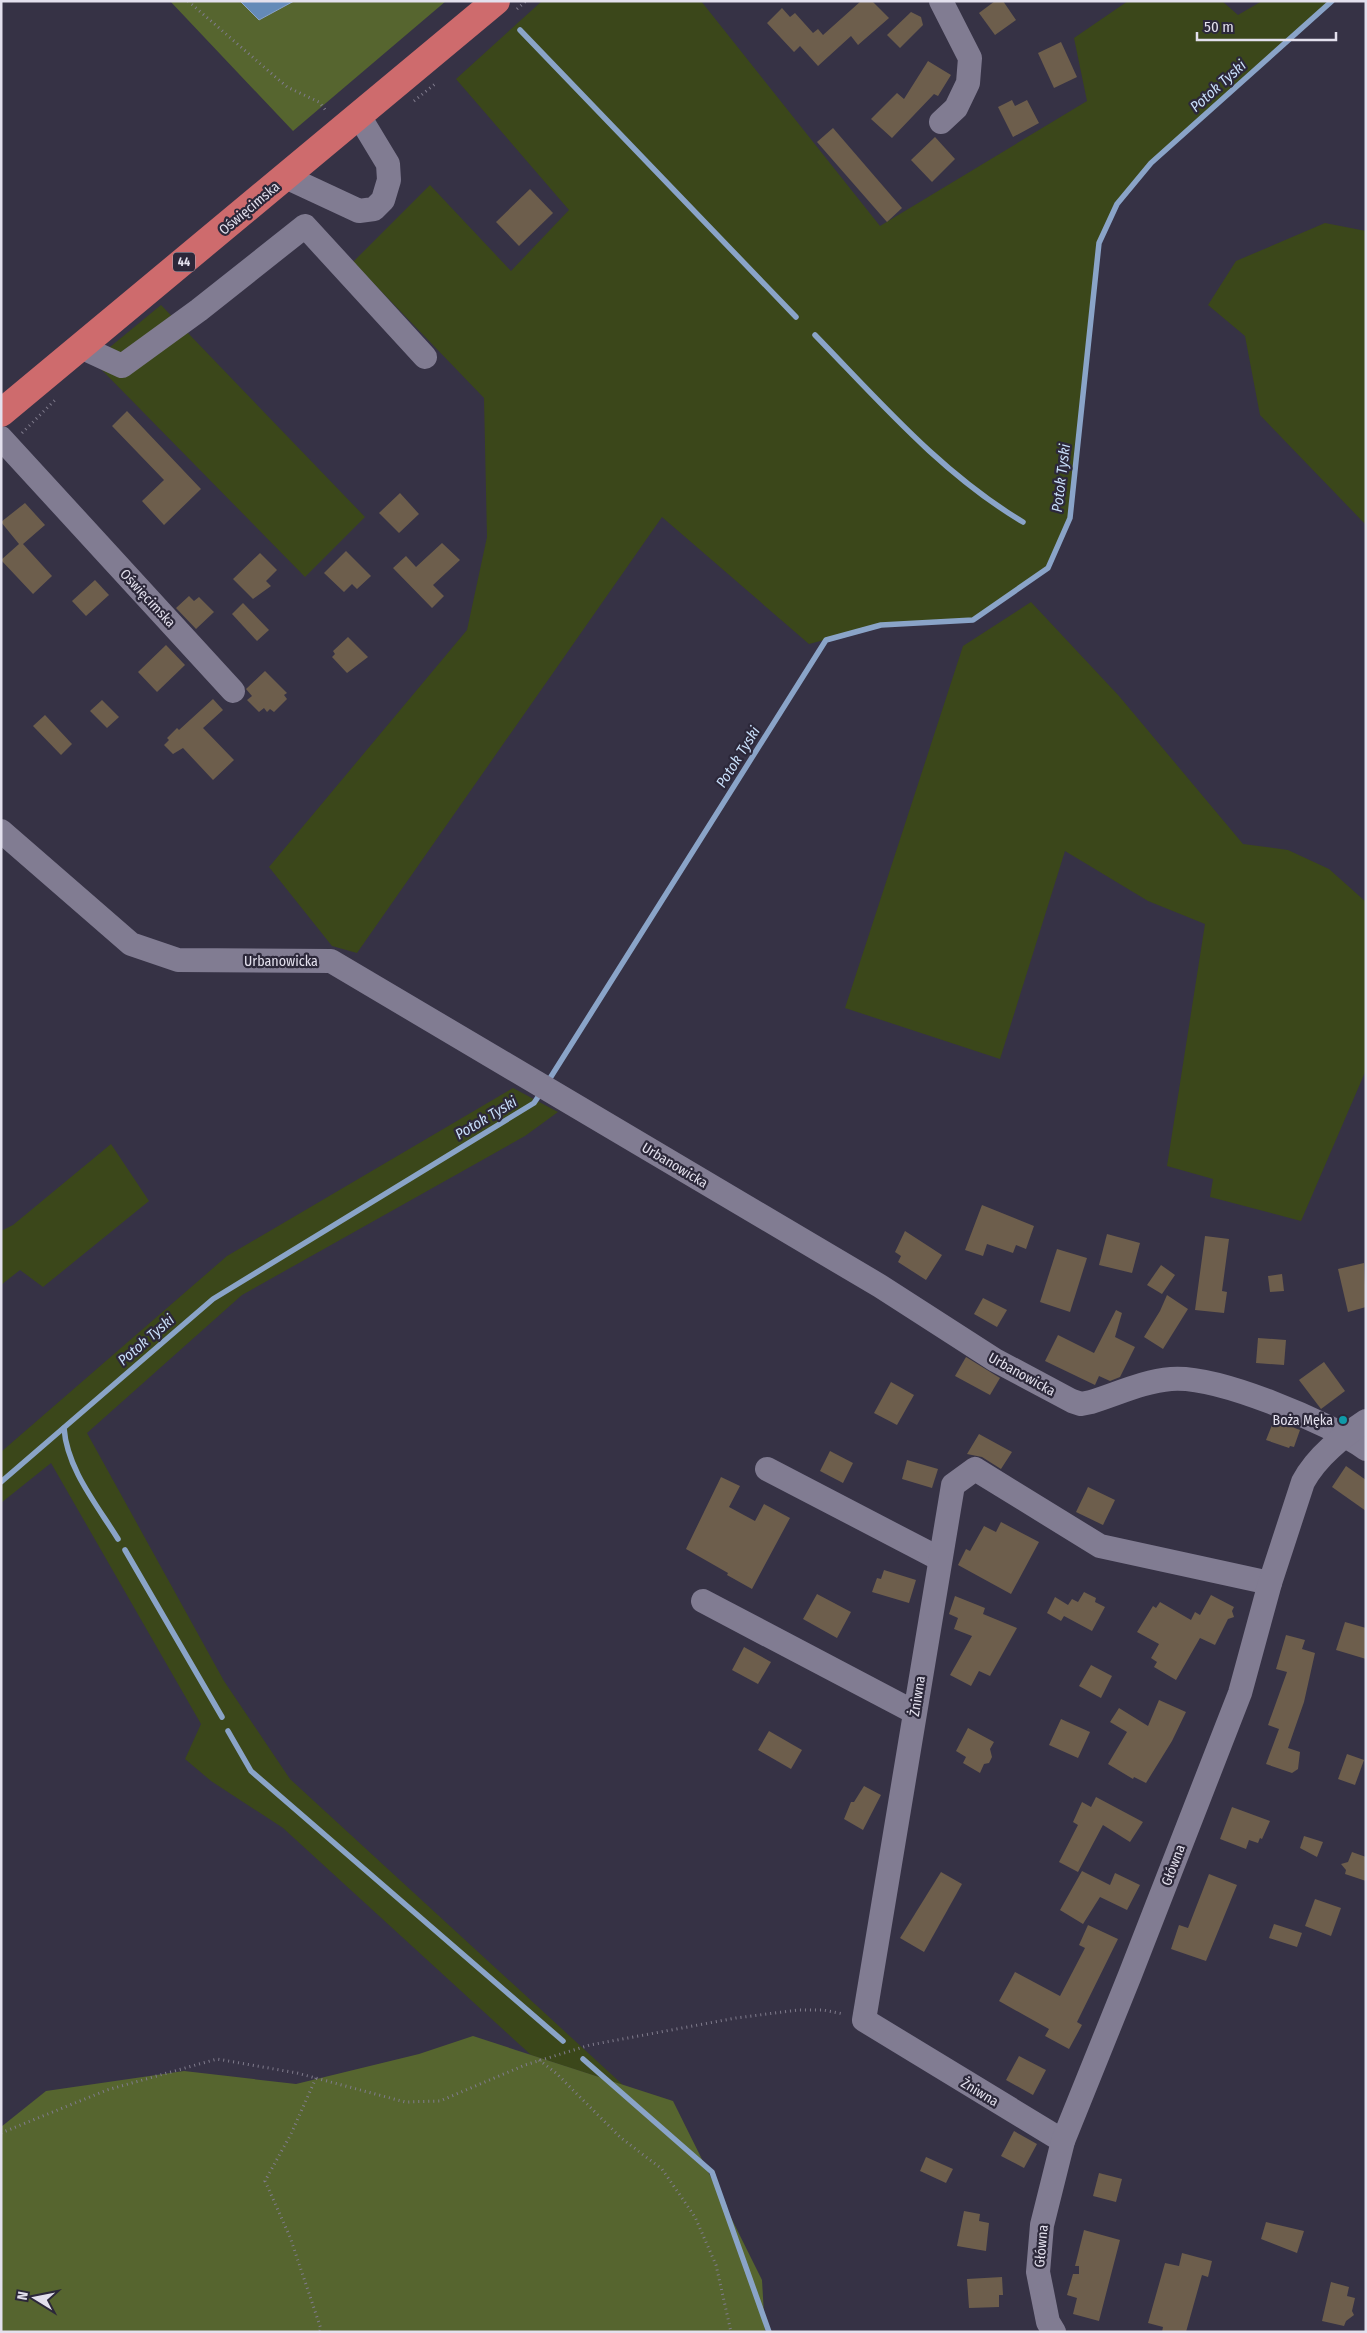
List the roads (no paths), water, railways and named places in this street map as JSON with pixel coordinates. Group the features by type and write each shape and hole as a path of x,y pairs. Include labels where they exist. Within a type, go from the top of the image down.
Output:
{"highway":[{"name":"Oświęcimska","path":"1,413 496,1"}],"street":[{"path":"941,1 947,8 970,58 968,84 956,108 941,122"},
{"path":"286,177 358,211 374,208 383,200 389,180 388,164 350,123"},
{"path":"81,347 122,366 199,310 305,226 425,357"},
{"name":"Oświęcimska","path":"1,438 233,691"},
{"name":"Urbanowicka","path":"1,831 131,944 178,960 331,961 880,1286 995,1360 1072,1401 1081,1404 1152,1383 1171,1379 1191,1380 1215,1384 1254,1396 1345,1435 1366,1449"},
{"name":"Główna","path":"1054,2332 1048,2322 1038,2272 1042,2225 1063,2141 1130,1976 1240,1693 1270,1582 1303,1482 1311,1467 1345,1435 1366,1421"},
{"path":"766,1469 940,1559"},
{"name":"Żniwna","path":"1063,2141 864,2020 953,1485 975,1469 1100,1546 1270,1582"},
{"path":"703,1601 914,1712"}],"water":[{"path":"240,1 294,1 259,20"}],"waterway":[{"name":"Potok Tyski","path":"547,1083 826,640 881,625 973,620 1048,568 1070,518 1099,243 1117,204 1151,163 1332,1"},
{"path":"520,30 796,317"},
{"path":"815,335 913,436 965,482 1023,522"},
{"name":"Potok Tyski","path":"1,1482 213,1299 534,1103 542,1091"},
{"path":"64,1428 66,1443 77,1472 92,1500 118,1539"},
{"path":"125,1550 222,1717"},
{"path":"228,1731 251,1771 563,2041"},
{"path":"583,2059 712,2172 769,2332"}],"place":[{"name":"Boża Męka","path":"1343,1420"}]}
